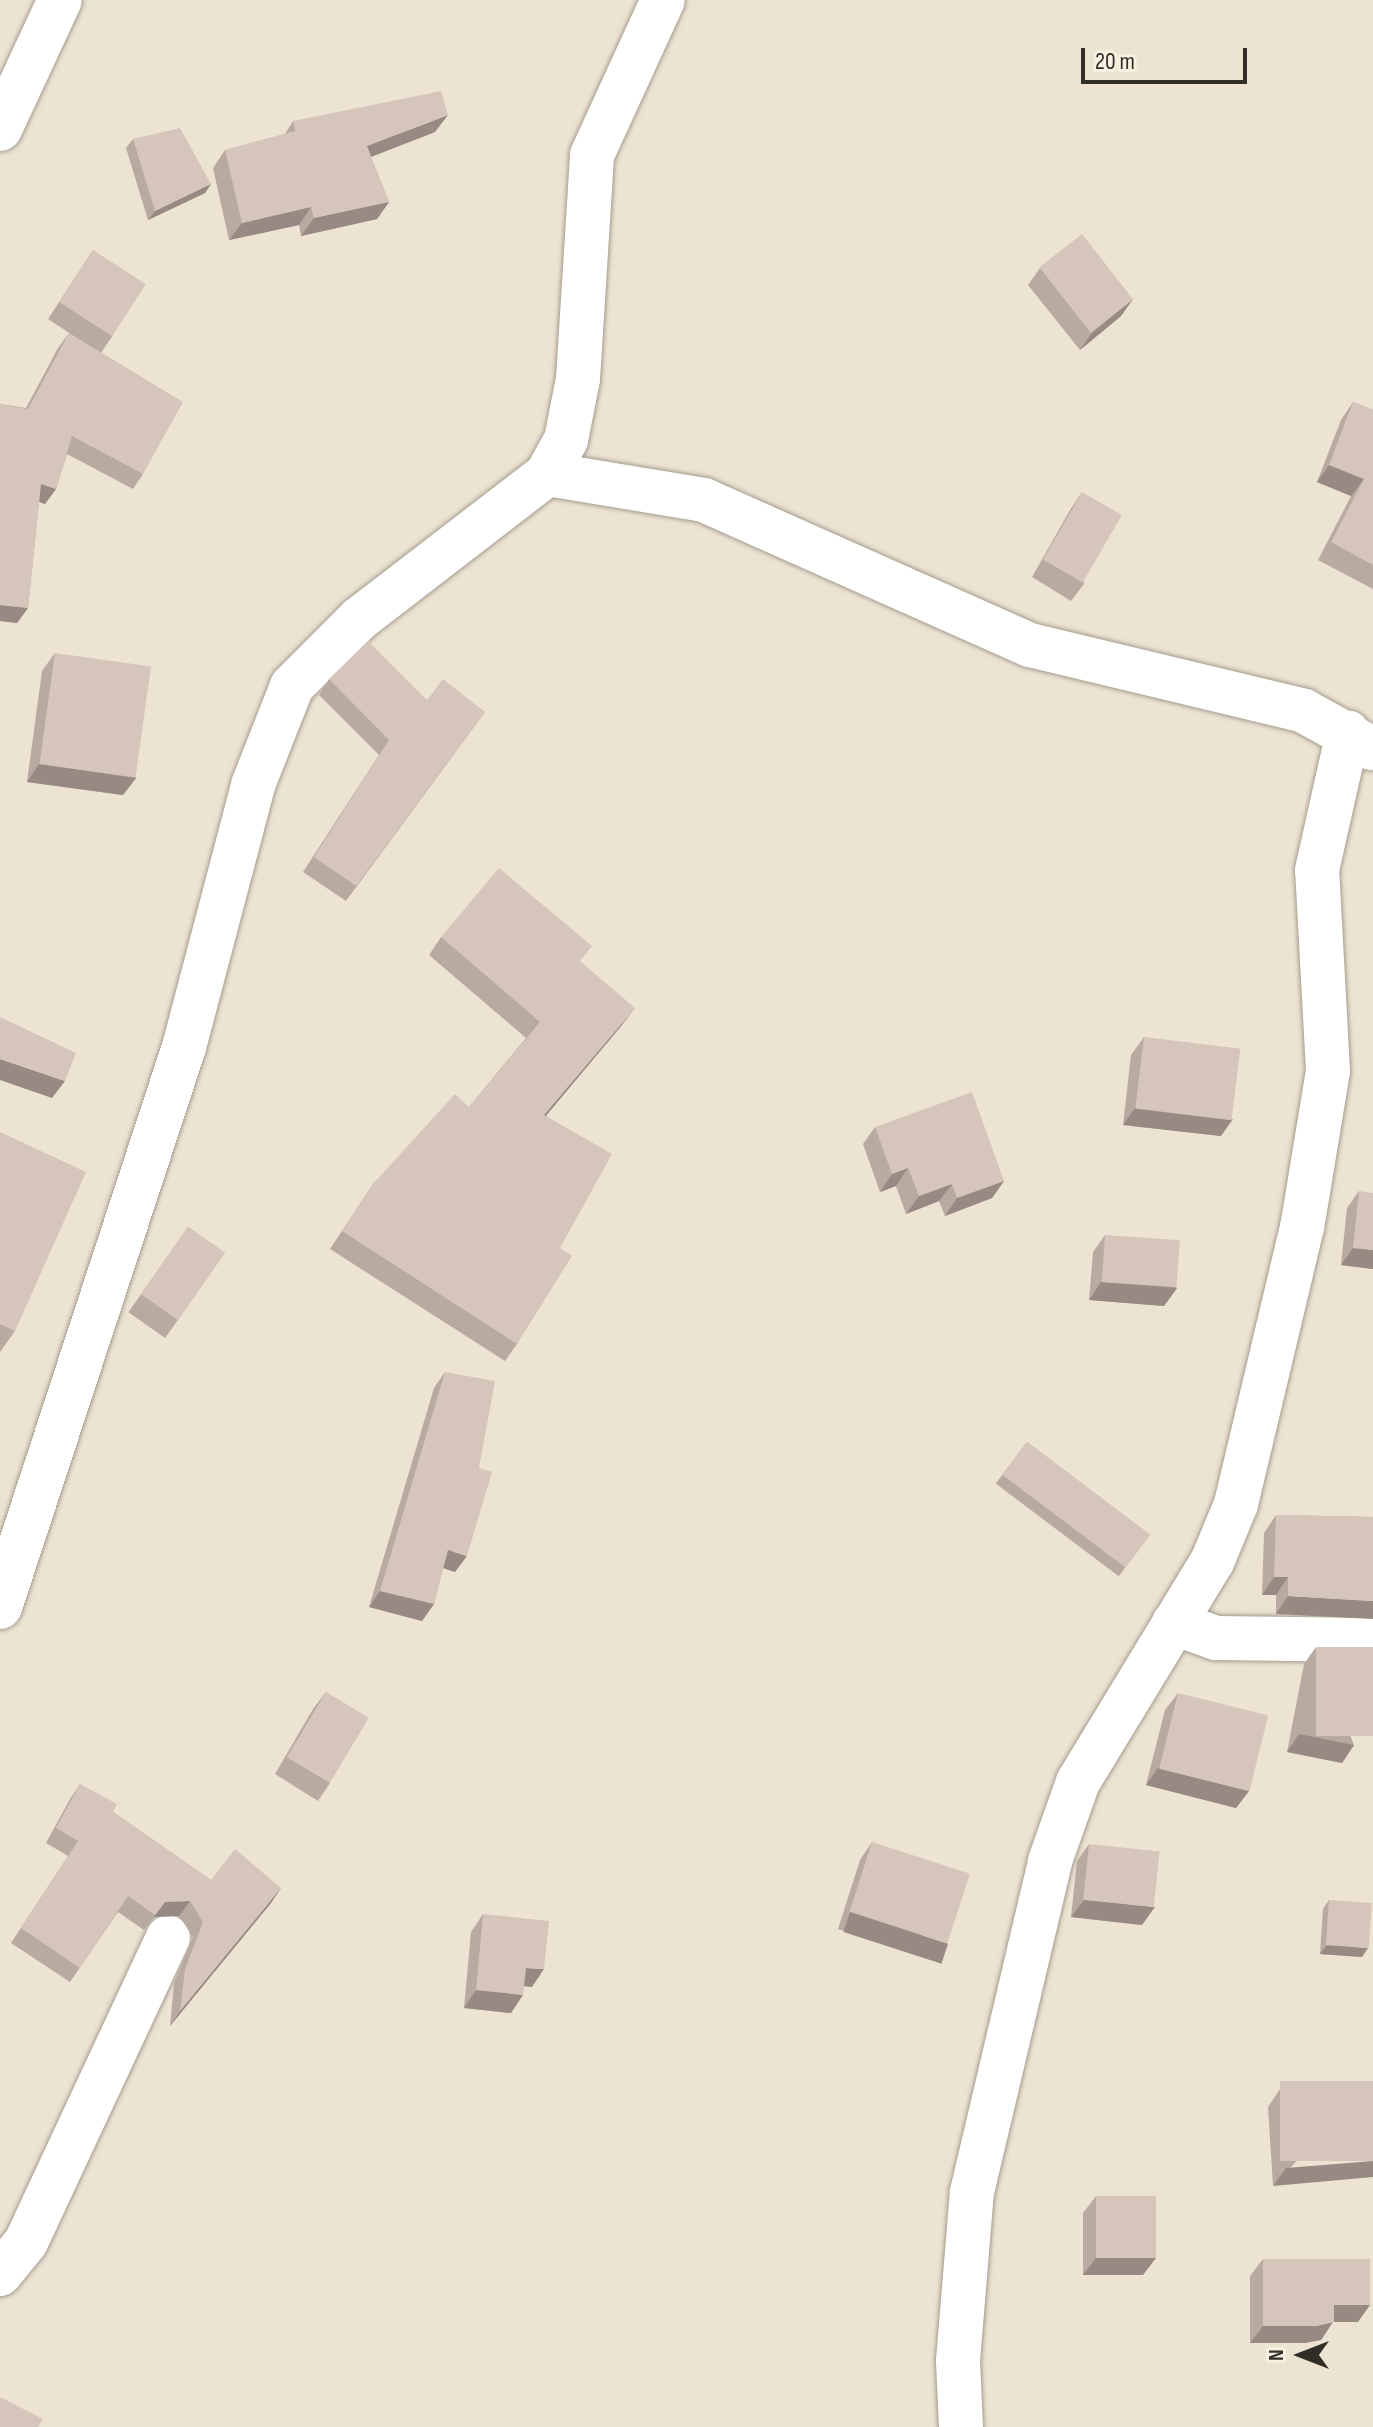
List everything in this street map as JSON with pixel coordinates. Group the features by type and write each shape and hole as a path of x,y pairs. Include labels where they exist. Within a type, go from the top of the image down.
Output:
{"street":[{"path":"0,129 60,0"},
{"path":"0,1607 184,1047 253,785 292,686 359,619 547,474 566,440 578,379 592,155 663,0"},
{"path":"547,474 704,500 1030,645 1304,711 1360,741 1317,870 1328,1071 1302,1228 1236,1504 1212,1562 1078,1782 1024,1955 972,2192 958,2361 961,2427"},
{"path":"1174,1623 1228,1639 1373,1640"},
{"path":"0,2274 26,2242 168,1938"}],"building":[{"path":"441,91 448,115 367,146 389,202 314,218 311,207 242,223 225,150 295,131 293,121"},
{"path":"180,128 211,184 155,211 133,139"},
{"path":"1082,234 1133,299 1091,333 1039,267"},
{"path":"93,250 146,284 112,336 59,302"},
{"path":"69,333 183,402 143,474 72,436 56,489 41,484 28,608 0,605 0,404 28,409"},
{"path":"1353,402 1373,410 1373,565 1331,542 1364,479 1329,465"},
{"path":"1082,492 1122,515 1083,583 1043,560"},
{"path":"368,641 427,700 443,679 485,712 356,886 314,857 389,740 329,679"},
{"path":"55,653 151,666 135,777 39,764"},
{"path":"499,868 592,946 580,961 635,1008 544,1115 612,1154 560,1248 572,1256 517,1344 342,1231 373,1184 455,1094 469,1107 540,1022 441,937"},
{"path":"0,1017 76,1053 65,1081 0,1059"},
{"path":"1144,1037 1240,1049 1232,1120 1135,1108"},
{"path":"972,1092 1004,1181 957,1198 952,1184 919,1196 908,1168 892,1174 875,1127"},
{"path":"0,1132 86,1172 15,1331 0,1324"},
{"path":"1359,1191 1373,1193 1373,1250 1353,1248"},
{"path":"188,1227 225,1253 178,1320 141,1294"},
{"path":"1105,1235 1180,1240 1177,1287 1102,1282"},
{"path":"445,1372 495,1381 479,1468 492,1472 467,1556 448,1550 434,1604 380,1591"},
{"path":"1027,1442 1150,1535 1125,1567 1002,1475"},
{"path":"1276,1515 1373,1517 1373,1601 1288,1596 1288,1577 1274,1577"},
{"path":"1316,1647 1373,1647 1373,1736 1316,1736"},
{"path":"326,1692 369,1718 330,1783 287,1757"},
{"path":"1178,1693 1268,1715 1249,1791 1159,1769"},
{"path":"80,1784 117,1804 113,1812 211,1880 235,1849 281,1888 180,2011 185,1969 203,1922 190,1901 165,1902 155,1915 128,1896 80,1968 21,1928 78,1841 56,1828"},
{"path":"872,1842 970,1874 947,1943 849,1911"},
{"path":"1089,1844 1160,1851 1154,1907 1083,1900"},
{"path":"1329,1900 1372,1903 1369,1948 1326,1945"},
{"path":"483,1914 549,1921 544,1969 526,1968 523,1995 476,1990"},
{"path":"1280,2081 1373,2081 1373,2161 1280,2161"},
{"path":"1096,2196 1156,2196 1156,2258 1096,2258"},
{"path":"1263,2259 1370,2259 1370,2305 1334,2305 1334,2322 1317,2326 1263,2326"},
{"path":"0,2397 43,2419 38,2427 0,2427"}]}
